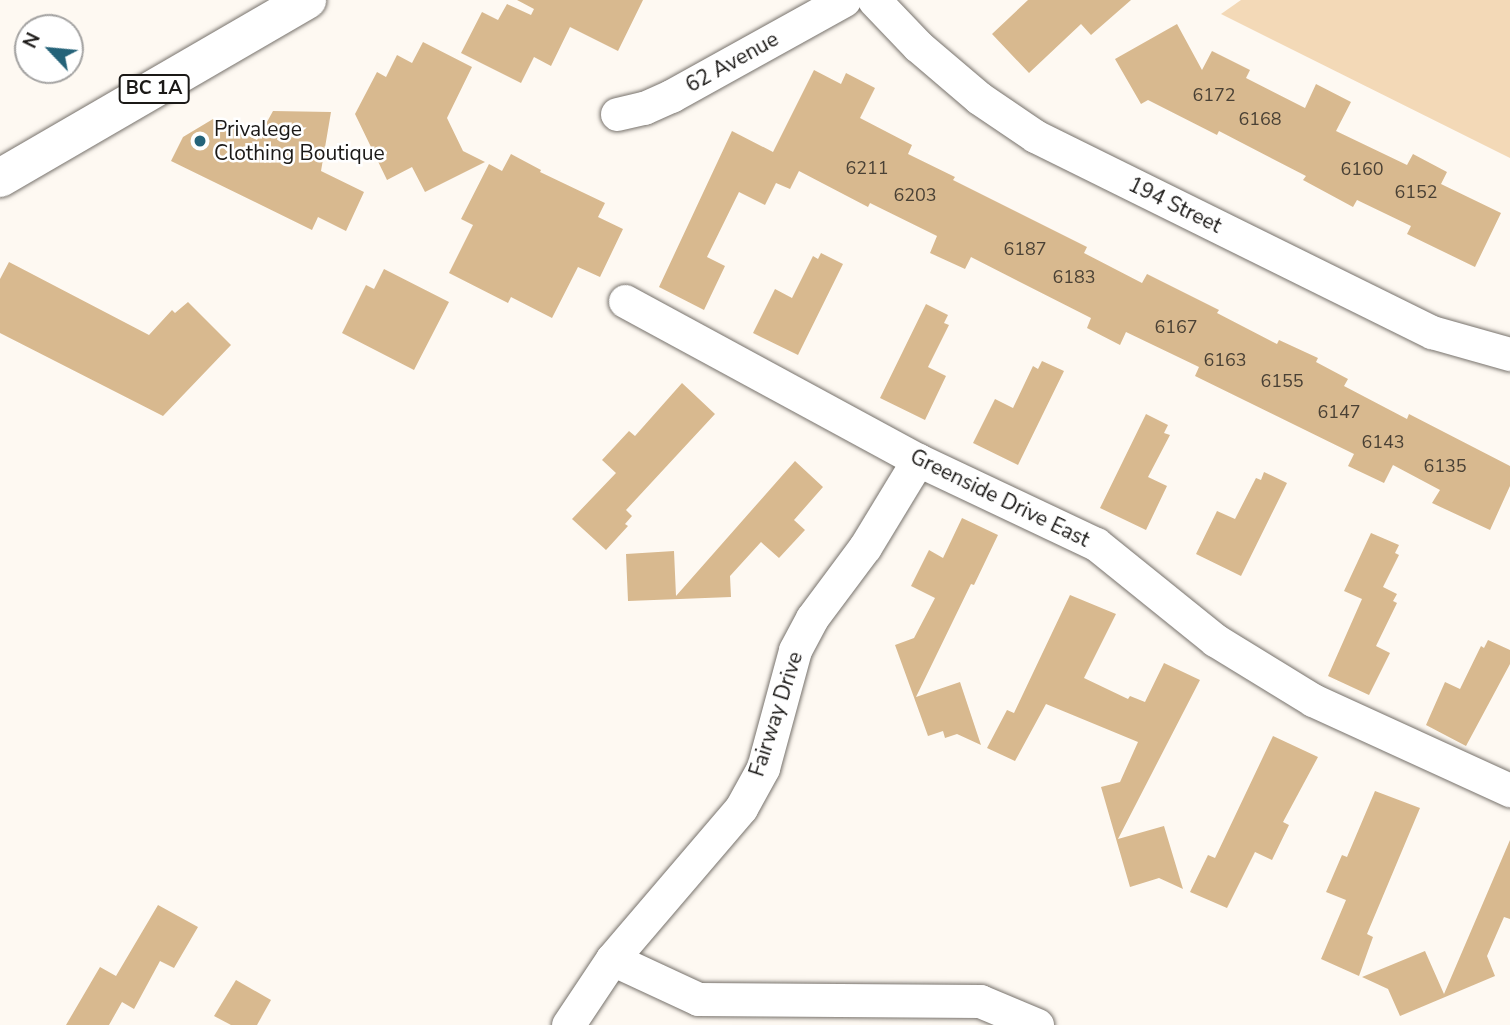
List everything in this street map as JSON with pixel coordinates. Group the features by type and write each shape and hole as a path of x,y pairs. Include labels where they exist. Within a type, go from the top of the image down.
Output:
{"main road":[{"name":"BC 1A","path":"0,178 307,0"}],"street":[{"name":"62 Avenue","path":"617,114 644,108 671,96 844,0"},
{"name":"194 Street","path":"874,0 918,46 979,97 1035,136 1432,332 1510,354"},
{"name":"Greenside Drive East","path":"625,301 918,460 1096,544 1215,640 1313,700 1510,790"},
{"name":"Fairway Drive","path":"568,1025 612,959 741,808 763,768 795,650 812,618 864,547 918,460"},
{"path":"612,959 698,999 980,1001 1037,1025"}],"shaded area":[{"path":"1241,0 1510,0 1510,158 1221,14"}],"building":[{"path":"517,0 643,0 618,51 570,27 551,66 534,57 521,83 461,53 482,12 498,20 507,4 531,15 534,9"},
{"path":"1028,0 1131,0 1091,35 1081,24 1029,73 992,34"},
{"path":"1177,24 1202,70 1212,51 1250,70 1246,78 1305,108 1316,84 1351,102 1336,131 1407,165 1413,154 1447,172 1441,184 1501,213 1475,267 1407,234 1411,226 1357,200 1353,207 1303,180 1306,176 1219,131 1217,135 1148,100 1141,104 1115,59"},
{"path":"423,42 472,67 447,118 463,151 485,162 425,192 412,167 387,180 355,114 377,72 386,77 397,55 412,63"},
{"path":"814,70 841,84 846,73 875,88 860,118 912,145 908,154 955,177 953,180 1087,247 1084,253 1142,283 1147,274 1219,310 1217,313 1277,344 1279,340 1318,358 1316,362 1348,379 1344,386 1407,419 1409,414 1510,466 1510,486 1490,530 1432,503 1440,490 1393,465 1384,483 1348,466 1354,454 1195,376 1199,367 1126,332 1120,345 1087,328 1091,318 971,257 965,269 930,253 937,236 870,203 868,207 799,171 790,189 776,183 765,205 739,192 707,257 725,266 704,310 659,287 732,131 773,152"},
{"path":"273,111 331,112 321,171 364,192 346,231 318,217 312,230 171,161 183,137 213,119 257,140"},
{"path":"511,154 541,170 540,172 605,203 598,217 623,229 600,277 578,267 552,318 511,297 508,303 449,273 473,225 461,219 489,164 502,171"},
{"path":"821,253 843,264 798,355 753,333 775,289 792,298 813,256 818,259"},
{"path":"9,262 149,335 172,310 175,313 188,302 231,345 163,416 0,333 0,279"},
{"path":"384,269 449,302 414,370 342,333 366,285 374,289"},
{"path":"926,304 948,315 944,323 949,325 928,367 946,376 925,420 880,398"},
{"path":"1042,361 1064,371 1018,465 973,443 995,399 1013,408 1033,366 1038,369"},
{"path":"682,383 715,414 626,510 632,516 625,524 628,526 606,550 572,519 616,473 602,460 629,431 635,436"},
{"path":"1146,414 1168,425 1164,433 1170,435 1148,477 1167,486 1146,530 1100,508"},
{"path":"795,461 823,487 794,520 805,530 779,558 761,542 730,576 731,597 628,601 626,554 674,551 676,596"},
{"path":"1264,472 1287,483 1241,576 1196,554 1217,511 1235,519 1256,478 1261,480"},
{"path":"962,518 998,535 916,697 960,682 981,745 957,734 945,738 943,731 928,736 895,645 914,638 935,598 911,586 929,550 943,558"},
{"path":"1371,533 1399,545 1395,553 1399,555 1383,587 1397,594 1393,601 1397,603 1376,646 1390,653 1369,695 1328,676 1362,599 1344,591"},
{"path":"1070,595 1116,614 1084,678 1128,699 1130,696 1145,702 1164,663 1200,680 1118,839 1164,826 1183,889 1159,878 1130,887 1101,787 1120,782 1138,742 1046,704 1015,761 987,748 1007,710 1014,713"},
{"path":"1488,640 1510,650 1510,664 1466,746 1426,725 1445,682 1460,689 1481,646 1484,648"},
{"path":"1273,736 1318,757 1283,822 1289,825 1272,860 1255,852 1227,908 1190,892 1208,855 1215,858"},
{"path":"1375,791 1420,808 1367,934 1373,937 1359,976 1321,959 1346,900 1326,892 1342,855 1347,857"},
{"path":"1510,840 1510,919 1504,917 1487,956 1495,976 1400,1016 1388,989 1362,977 1425,951 1444,994"},
{"path":"158,905 198,927 174,968 160,961 134,1009 122,1002 109,1025 66,1025 100,967 116,976"},
{"path":"236,980 271,1000 257,1025 231,1025 214,1016"}],"place":[{"name":"Privalege Clothing Boutique","path":"200,141"}]}
